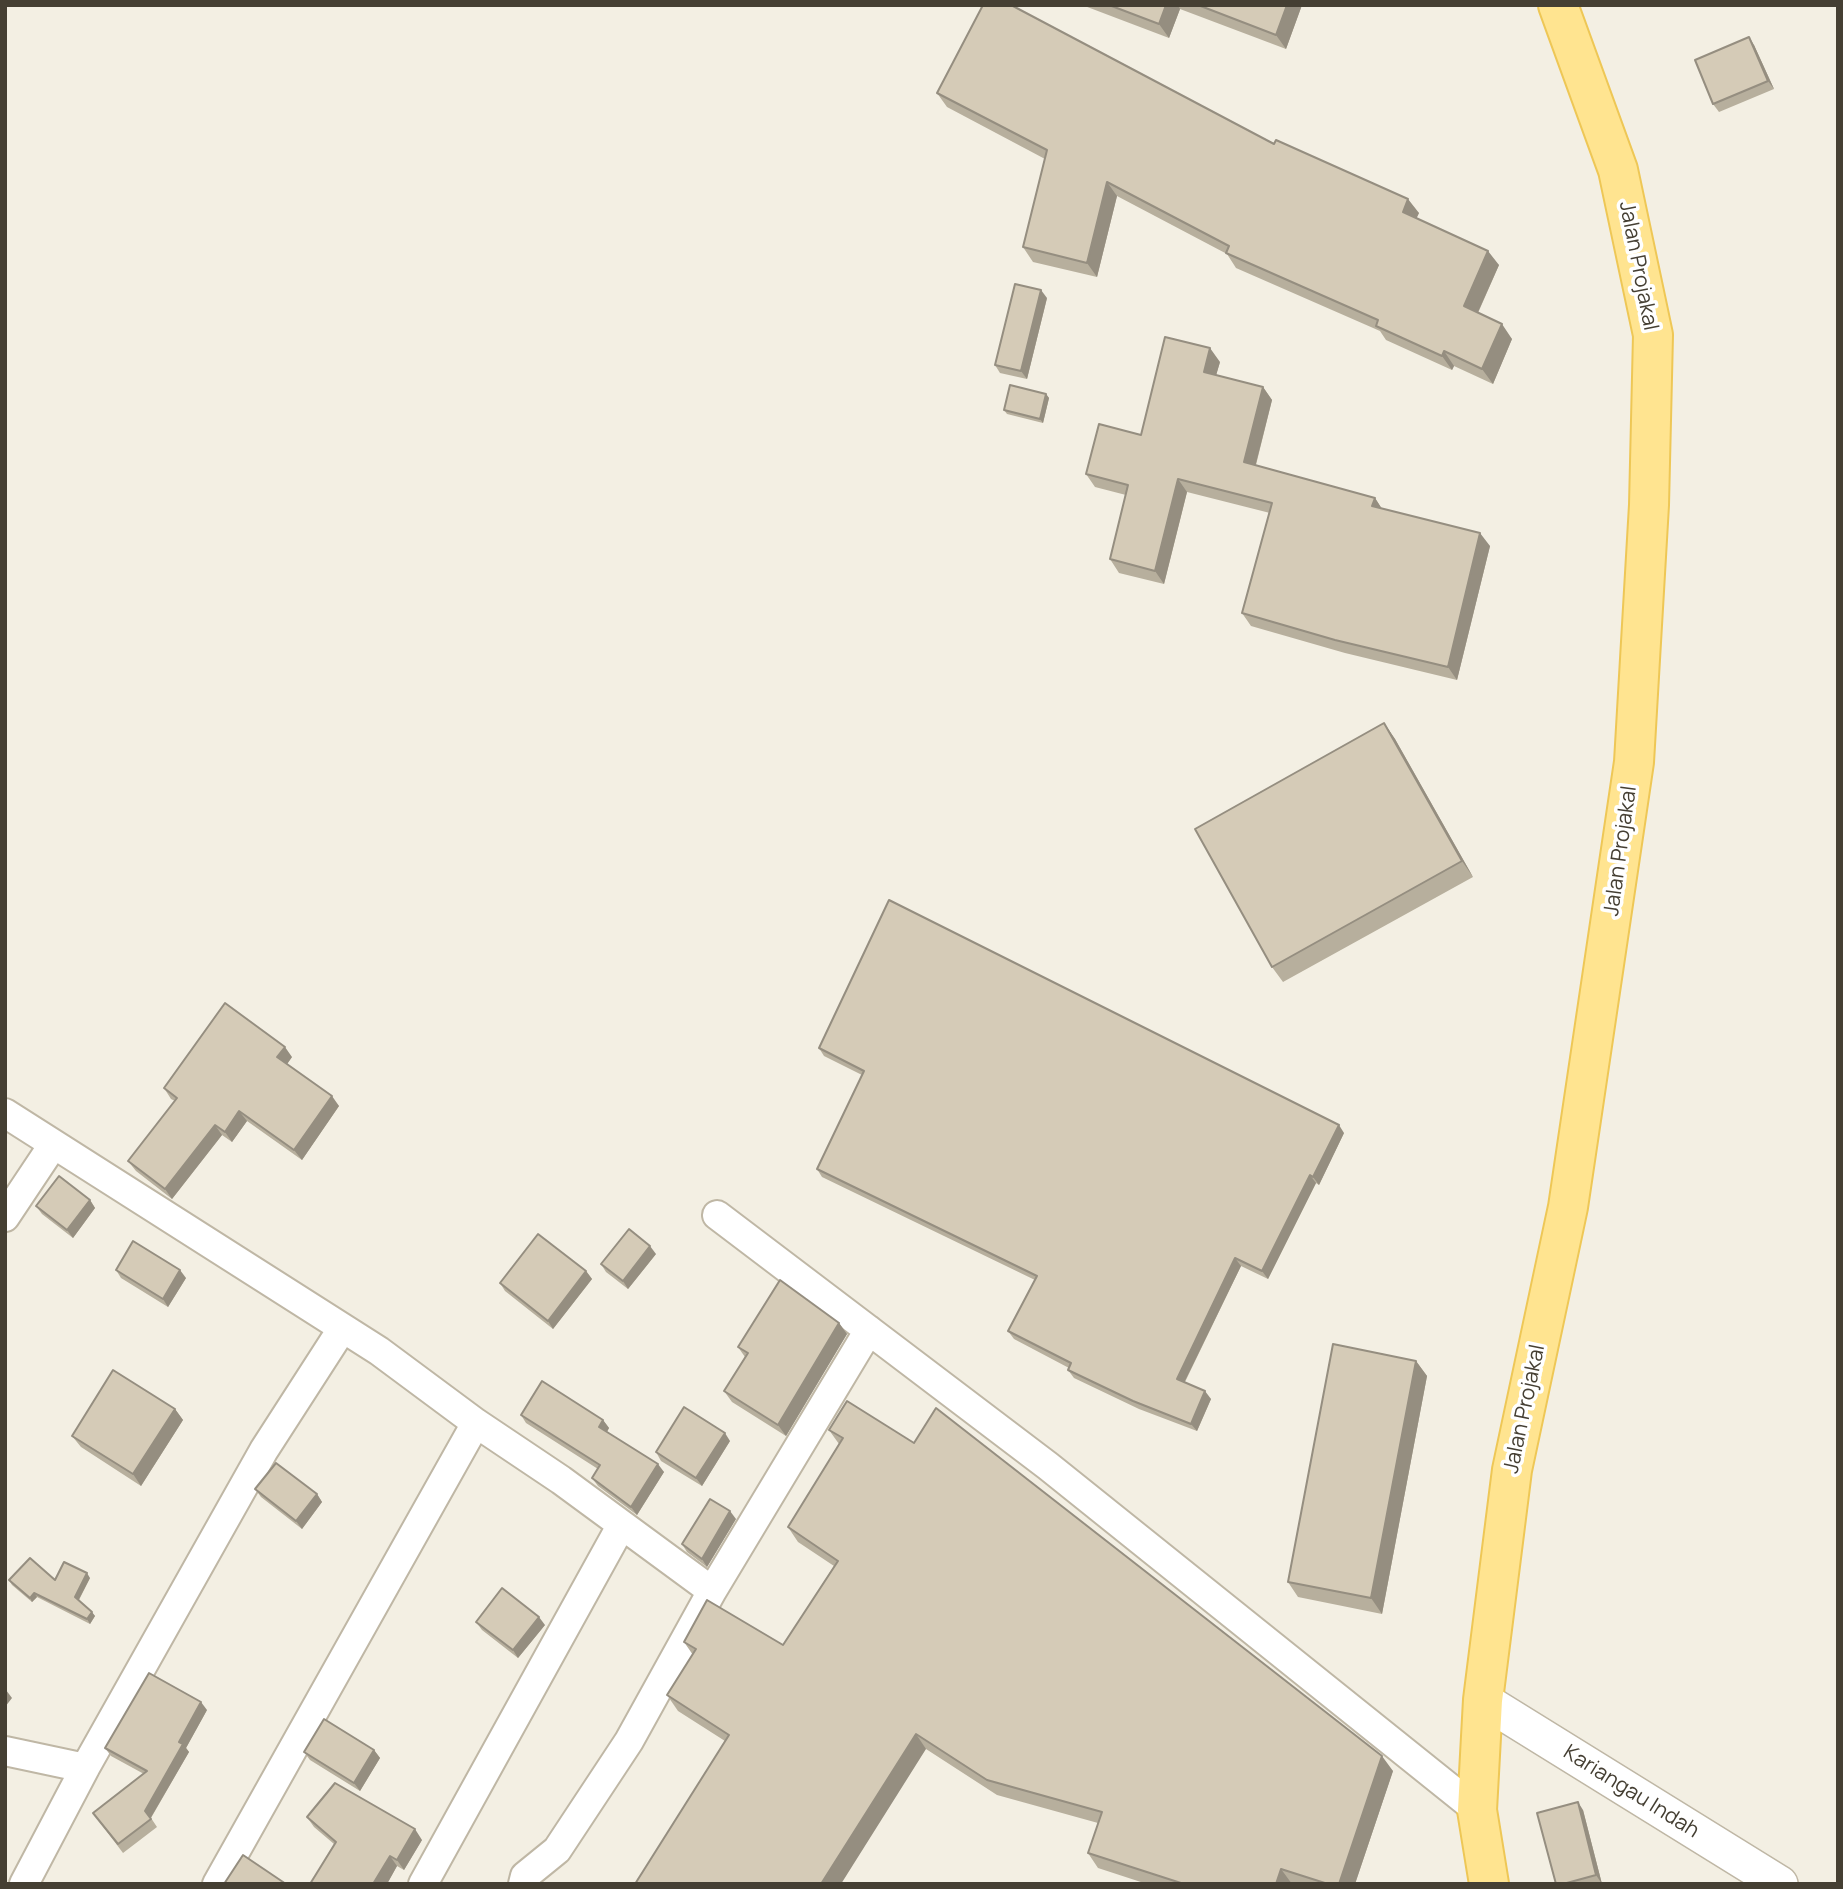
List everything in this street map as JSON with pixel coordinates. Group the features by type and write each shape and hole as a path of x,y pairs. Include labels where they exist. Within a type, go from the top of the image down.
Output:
{"main road":[{"name":"Jalan Projakal","path":"1489,1884 1476,1810 1483,1700 1511,1470 1568,1208 1634,762 1649,505 1653,335 1618,170 1558,5"}],"street":[{"path":"5,1113 428,1385 476,1423 561,1480 712,1591"},
{"path":"5,1217 53,1145"},
{"path":"716,1214 1048,1466 1476,1810"},
{"path":"24,1884 85,1768 264,1450 342,1329"},
{"path":"523,1884 525,1876 558,1850 629,1741 712,1591 869,1330"},
{"path":"217,1884 476,1423"},
{"path":"423,1884 621,1526"},
{"name":"Kariangau Indah","path":"1483,1700 1780,1884"},
{"path":"5,1751 85,1768"}],"building":[{"path":"983,5 1011,5 1274,144 1276,140 1408,199 1403,212 1488,251 1464,306 1502,324 1482,369 1444,351 1442,356 1376,326 1378,320 1226,253 1229,246 1107,182 1087,263 1023,247 1047,150 937,93"},
{"path":"1109,5 1166,5 1159,24"},
{"path":"1198,5 1287,5 1276,35"},
{"path":"1749,37 1768,81 1713,104 1695,60"},
{"path":"1015,284 1041,290 1021,371 995,365"},
{"path":"1165,337 1210,348 1204,372 1263,387 1244,462 1375,498 1372,506 1480,533 1448,667 1335,640 1242,613 1272,503 1178,479 1155,571 1110,559 1128,485 1086,474 1099,424 1141,435"},
{"path":"1010,385 1046,394 1040,419 1004,410"},
{"path":"1384,723 1462,861 1272,967 1195,829"},
{"path":"889,900 1339,1125 1313,1177 1310,1175 1262,1271 1235,1258 1177,1379 1205,1391 1191,1424 1133,1401 1068,1370 1071,1363 1008,1331 1037,1276 817,1169 864,1071 819,1048"},
{"path":"225,1003 285,1047 277,1057 332,1096 294,1150 239,1111 225,1132 215,1125 165,1189 128,1161 177,1098 164,1088"},
{"path":"59,1176 90,1200 67,1230 36,1206"},
{"path":"629,1229 650,1246 623,1281 601,1264"},
{"path":"538,1234 586,1271 548,1321 500,1283"},
{"path":"133,1241 180,1270 163,1299 116,1270"},
{"path":"780,1280 839,1323 778,1425 724,1391 748,1353 738,1347"},
{"path":"1333,1344 1416,1361 1371,1598 1288,1582"},
{"path":"113,1370 175,1409 133,1474 72,1436"},
{"path":"542,1381 603,1420 599,1427 658,1464 631,1507 592,1478 600,1465 521,1415"},
{"path":"847,1401 914,1443 936,1408 1382,1756 1339,1884 1328,1884 1281,1869 1276,1884 1184,1884 1088,1853 1102,1812 987,1780 916,1734 821,1884 635,1884 729,1735 667,1695 696,1649 684,1642 707,1600 783,1645 838,1561 788,1527 843,1438 829,1430"},
{"path":"684,1407 725,1433 696,1478 656,1452"},
{"path":"276,1463 317,1494 296,1521 255,1489"},
{"path":"710,1499 730,1511 702,1559 682,1544"},
{"path":"30,1558 55,1580 64,1562 87,1573 75,1597 92,1612 87,1619 34,1593 30,1598 9,1580"},
{"path":"502,1588 539,1617 513,1650 476,1622"},
{"path":"149,1673 201,1702 179,1742 183,1744 145,1811 151,1819 118,1844 93,1813 147,1771 105,1748"},
{"path":"324,1719 374,1750 354,1783 304,1752"},
{"path":"335,1783 415,1829 397,1860 390,1856 373,1884 310,1884 336,1842 307,1817"},
{"path":"1578,1802 1596,1875 1556,1884 1537,1813"},
{"path":"243,1855 286,1884 224,1884"}]}
